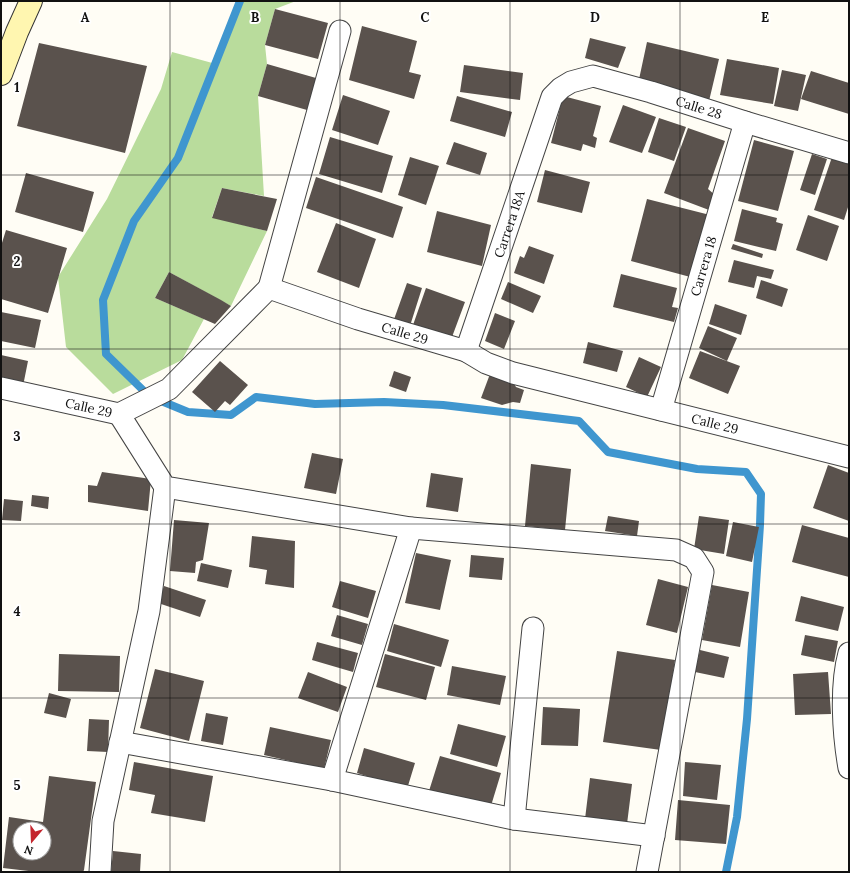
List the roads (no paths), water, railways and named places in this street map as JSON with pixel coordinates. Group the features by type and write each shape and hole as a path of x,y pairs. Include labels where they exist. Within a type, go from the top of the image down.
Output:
{"main road":[{"path":"1,74 31,1"}],"street":[{"path":"269,288 340,31"},
{"name":"Calle 28","path":"552,97 561,88 571,82 593,76 651,92 849,153"},
{"name":"Carrera 18A","path":"466,351 552,97"},
{"name":"Carrera 18","path":"661,410 745,122"},
{"name":"Calle 29","path":"1,388 119,414 169,389 269,288 358,319 466,351 486,363 513,373 849,457"},
{"path":"100,872 103,821 149,611 165,487 119,414"},
{"path":"165,487 411,528 676,550 694,558 703,572 647,872"},
{"path":"332,780 411,528"},
{"path":"514,819 534,628"},
{"path":"849,652 845,667 849,768"},
{"path":"120,742 332,780 514,819 654,836"}],"waterway":[{"path":"240,1 178,158 134,221 103,300 106,354 149,396 188,412 231,415 256,397 315,404 384,402 443,405 579,421 608,452 697,469 746,472 761,494 760,525 747,719 737,817 726,872"}]}
